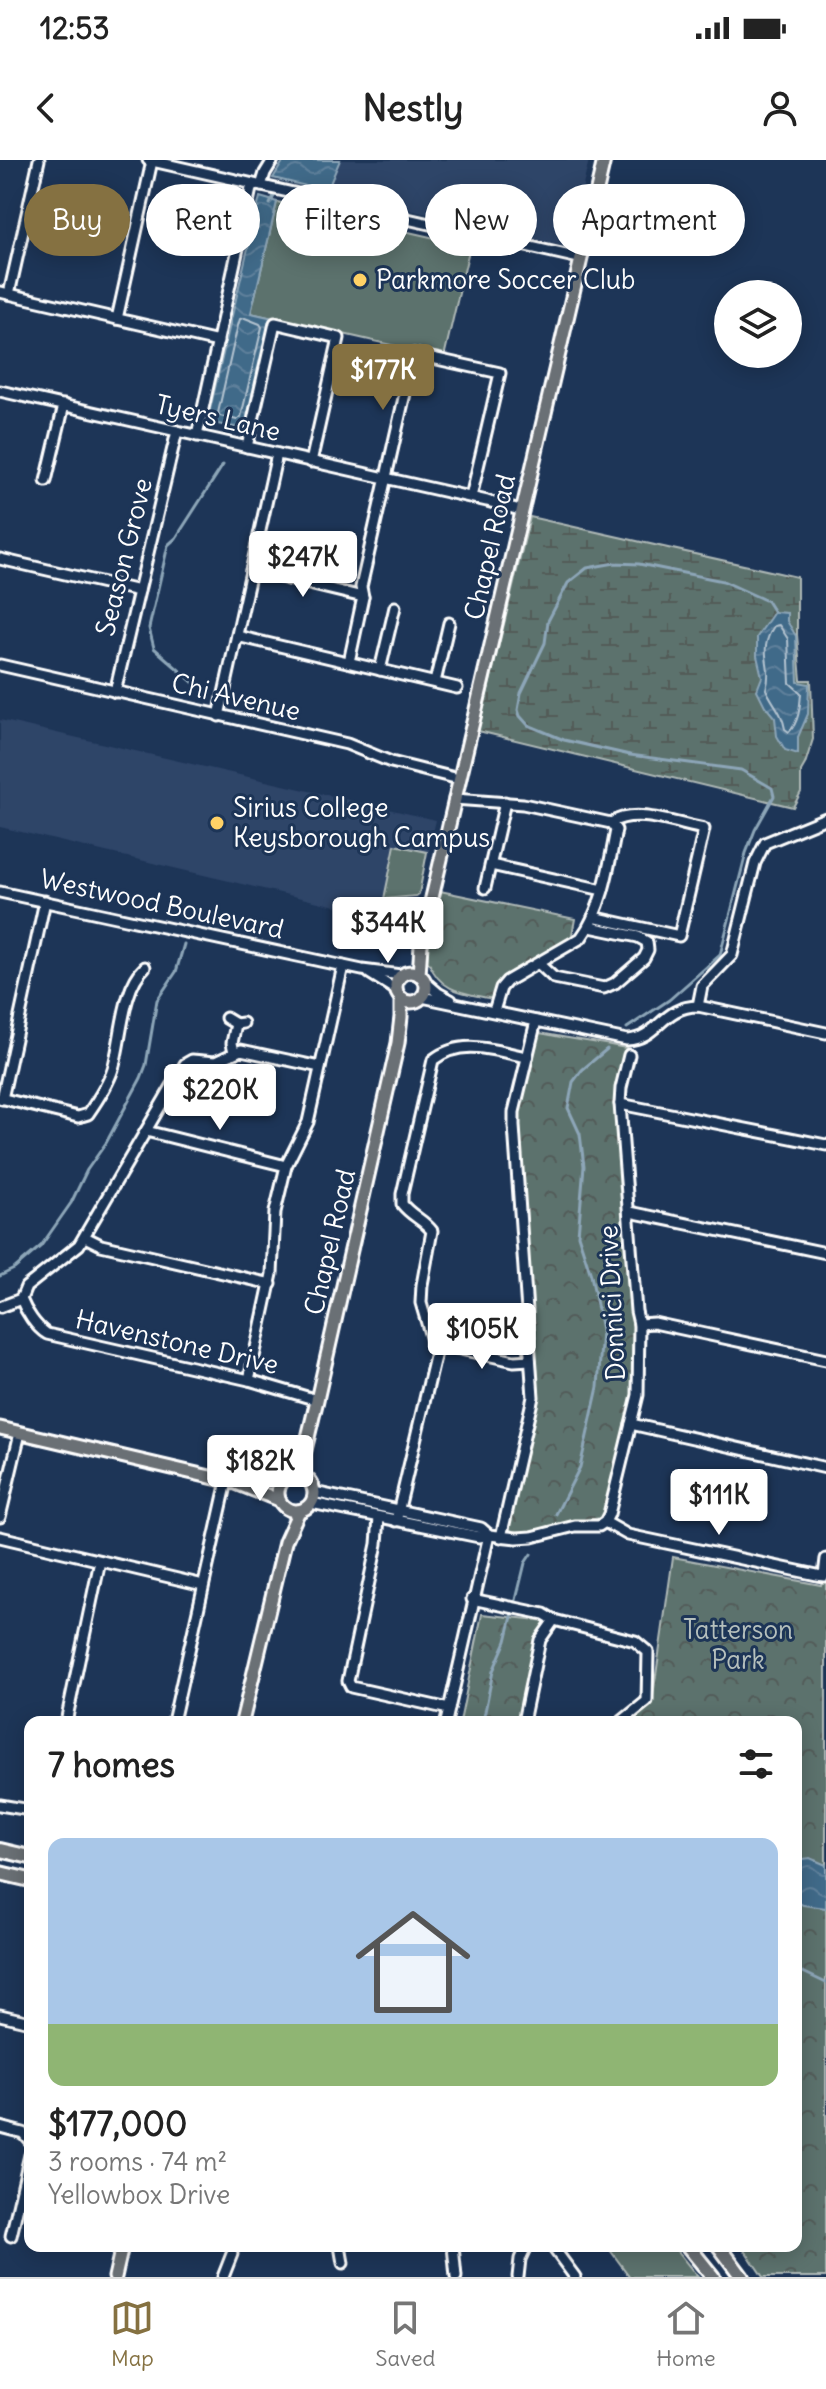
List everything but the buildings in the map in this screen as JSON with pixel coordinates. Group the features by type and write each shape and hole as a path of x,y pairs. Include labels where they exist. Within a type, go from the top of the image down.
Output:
{"highway":[{"path":"0,1850 24,1856"},
{"path":"0,1873 24,1879"},
{"path":"693,2252 713,2277"},
{"path":"723,2252 742,2277"}],"main road":[{"name":"Chapel Road","path":"422,978 421,945 604,160"},
{"name":"Chapel Road","path":"404,974 421,945"},
{"path":"404,974 422,978 425,989 419,999 408,1001 398,994 397,982 404,974"},
{"name":"Chapel Road","path":"306,1478 305,1450 398,1043 401,1017 398,994"},
{"name":"Chapel Road","path":"398,1043 419,999"},
{"path":"0,1428 231,1482 261,1485 295,1475 306,1478 312,1498 299,1511 285,1542 243,1716"},
{"name":"Chapel Road","path":"285,1479 305,1450"},
{"path":"285,1479 278,1494 282,1504 285,1542"},
{"path":"231,1482 299,1511"},
{"path":"115,2277 121,2252"}],"street":[{"path":"39,160 5,293 218,342"},
{"path":"117,319 150,160 253,184"},
{"path":"258,184 273,160"},
{"path":"260,186 579,258"},
{"path":"197,436 239,256"},
{"path":"247,447 275,323 339,338 311,462"},
{"path":"349,662 363,597 361,587 414,354 500,373 471,497"},
{"name":"Tyers Lane","path":"0,391 520,510"},
{"path":"46,481 64,405"},
{"name":"Season Grove","path":"115,692 177,431"},
{"path":"219,716 277,454"},
{"path":"0,559 139,591"},
{"path":"251,570 363,597"},
{"path":"380,670 395,607"},
{"path":"435,682 449,623"},
{"path":"237,636 457,688"},
{"name":"Chi Avenue","path":"0,665 347,744 391,762 459,779"},
{"path":"454,799 505,802 611,823 633,815 704,829 679,936 591,922"},
{"path":"485,888 505,802"},
{"path":"698,1006 702,986 732,955 755,863 765,843 826,818"},
{"path":"494,1011 501,988 507,981 581,938 591,922 603,890 616,830 611,823"},
{"path":"491,865 603,890"},
{"name":"Westwood Boulevard","path":"0,892 362,970 404,974"},
{"path":"45,901 1,1099 84,1116 91,1111 111,1074 131,988 145,967"},
{"path":"539,964 554,978 604,988 615,983 644,958 648,950 647,942 591,922"},
{"path":"249,1380 271,1284 275,1212 286,1166 305,1131 343,966"},
{"name":"Westwood Boulevard","path":"362,970 398,994"},
{"path":"422,978 438,993 469,1007"},
{"path":"419,999 494,1011 622,1040 634,1040 647,1034 677,1009 698,1006 826,1033"},
{"path":"226,1018 240,1024 232,1043 234,1052"},
{"path":"501,1537 533,1397 514,1112 536,1021"},
{"path":"527,1057 483,1046 467,1047 433,1060 402,1204 432,1231 421,1303 431,1337 438,1344 514,1361 530,1360"},
{"path":"0,1307 21,1299 26,1287 73,1251 85,1237 185,1064 192,1060 215,1062 245,1050 320,1067"},
{"name":"Donnici Drive","path":"605,1522 638,1395 639,1324 620,1104 629,1055"},
{"path":"620,1104 826,1145"},
{"path":"146,1131 286,1166"},
{"path":"630,1212 826,1253"},
{"path":"85,1237 101,1245 271,1284"},
{"name":"Havenstone Drive","path":"21,1299 40,1329 47,1334 318,1396"},
{"path":"639,1324 654,1323 826,1360"},
{"path":"438,1344 390,1517 377,1544 348,1681 351,1687 449,1709"},
{"path":"631,1424 826,1468"},
{"path":"0,1517 20,1433"},
{"path":"174,1716 203,1585 231,1482"},
{"path":"312,1498 390,1517"},
{"path":"312,1498 390,1517 481,1528 489,1535 501,1537 532,1537 575,1526 599,1526 605,1522 628,1535 824,1576 826,1559"},
{"path":"447,1716 489,1535"},
{"path":"0,1537 203,1585"},
{"path":"67,1716 100,1561"},
{"path":"472,1599 544,1614 554,1620 635,1641 648,1652 647,1701 628,1716"},
{"path":"524,1716 540,1640 554,1620"},
{"path":"0,1805 24,1809"},
{"path":"0,2015 24,2021"},
{"path":"0,2127 24,2134"},
{"path":"11,2236 24,2181"},
{"path":"341,2252 343,2263"},
{"path":"454,2252 456,2277"},
{"path":"518,2277 523,2252"},
{"path":"556,2252 575,2277"},
{"path":"223,2277 232,2254"}],"shaded area":[{"path":"334,160 589,160 583,184 553,184 553,243 537,240 537,184 425,184 425,214 409,210 409,184 329,184"},
{"name":"Sirius College Keysborough Campus","path":"0,720 436,820 412,924 0,827"}],"green space":[{"name":"Parkmore Soccer Club","path":"276,206 276,256 409,256 409,232 425,236 425,256 468,256 444,357 251,313"},
{"path":"530,517 797,577 801,680 811,680 813,739 801,771 801,792 793,807 478,731"},
{"path":"395,845 427,852 419,894 416,896 384,899"},
{"path":"440,891 575,919 571,940 497,986 493,999 455,990 440,980 425,961"},
{"path":"537,1034 626,1048 617,1094 631,1305 636,1325 633,1335 635,1381 603,1518 519,1534 510,1530 508,1523 536,1395 518,1115"},
{"name":"Tatterson Park","path":"673,1557 821,1585 826,1567 826,2277 763,2277 746,2252 802,2252 802,1716 638,1716 652,1703"},
{"path":"482,1614 547,1621 523,1716 461,1716"},
{"path":"611,2252 678,2252 698,2277 630,2277"}],"water":[{"path":"284,160 340,160 330,184 298,184 273,178"},
{"path":"260,197 276,202 276,206 251,313 273,318 248,426 238,428 207,422 246,256 260,256"},
{"path":"774,612 787,613 787,621 796,636 798,682 809,684 808,714 798,737 798,754 785,750 777,736 775,718 757,690 762,677 757,637"},
{"path":"810,1858 826,1865 826,1908 802,1904 802,1859"}],"waterway":[{"path":"270,204 274,196"},
{"path":"195,684 154,648 149,628 168,545 176,538 223,465"},
{"path":"627,1028 669,1000 720,955 746,853 774,796 772,788 741,770 630,755 564,740 528,725 518,710 521,693 545,643 548,621 568,583 587,568 615,563 639,564 723,581 767,601 774,612"},
{"path":"0,1276 14,1269 41,1246 71,1203 87,1170 106,1143 141,1078 157,1000 176,972 184,944"},
{"path":"556,1514 580,1467 598,1387 602,1330 591,1275 578,1235 584,1166 580,1134 568,1108 573,1082 607,1049"},
{"path":"484,1716 493,1671 506,1641 525,1563 531,1554"},
{"path":"803,1972 826,1983"}],"place":[{"name":"Parkmore Soccer Club","path":"360,280"},
{"name":"Sirius College Keysborough Campus","path":"217,823"}]}
